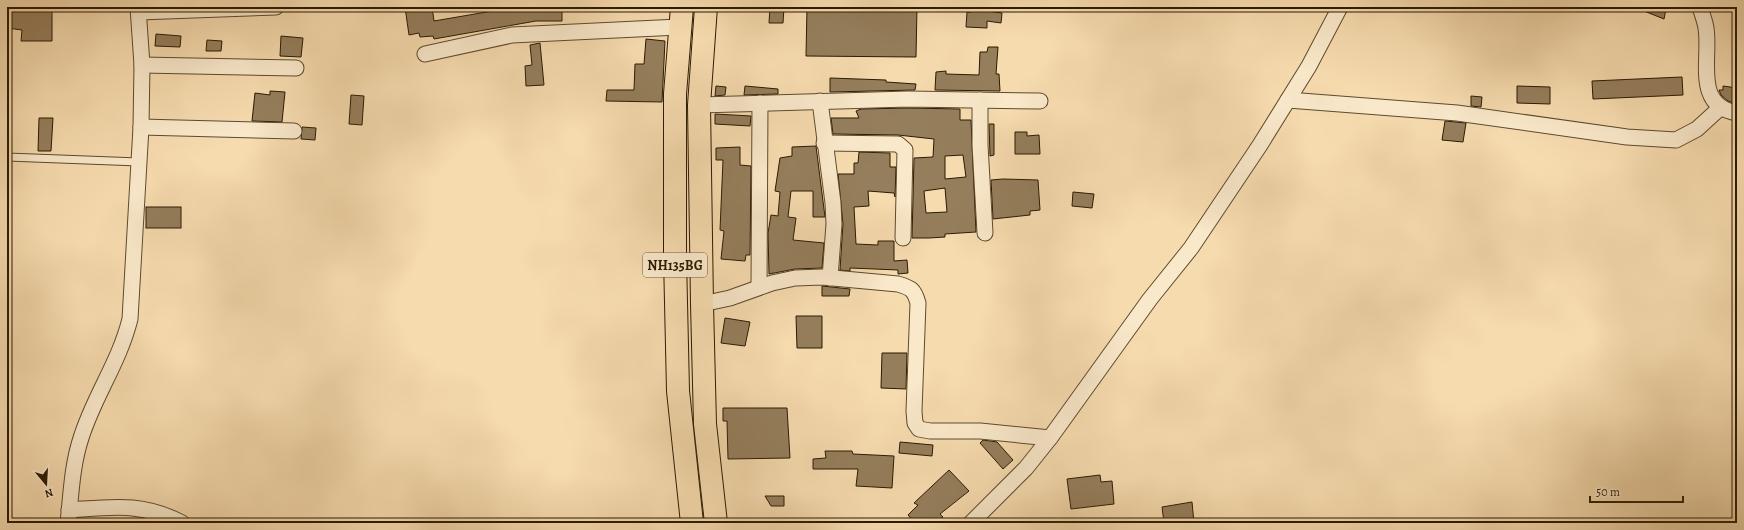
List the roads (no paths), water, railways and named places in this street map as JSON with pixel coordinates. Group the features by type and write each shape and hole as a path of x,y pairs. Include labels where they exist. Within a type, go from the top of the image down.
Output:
{"highway":[{"name":"NH135BG","path":"706,7 699,104 702,304 705,424 716,523"},
{"name":"NH135BG","path":"680,17 675,147 678,391 692,523"}],"street":[{"path":"182,523 164,513 126,506 69,517 74,464 80,438 117,358 130,318 142,127 142,65 138,9 276,7"},
{"path":"971,523 1026,468 1050,438 1141,311 1191,248 1288,100 1309,66 1340,7"},
{"path":"1700,7 1706,27 1708,90 1720,108 1737,113"},
{"path":"425,54 512,35 680,17"},
{"path":"142,65 296,68"},
{"path":"699,104 908,99 1040,101"},
{"path":"980,100 980,145 984,233"},
{"path":"1288,100 1458,113 1627,138 1676,140 1697,129 1720,108"},
{"path":"820,101 833,217 830,278"},
{"path":"759,287 760,103"},
{"path":"142,127 294,131"},
{"path":"824,143 898,144 905,150 903,238"},
{"path":"702,304 730,298 759,287 795,278 830,278 898,284 909,287 915,292 918,303 914,411 915,423 919,429 930,432 980,431 1050,438"}],"lane":[{"path":"7,157 140,162"}]}
